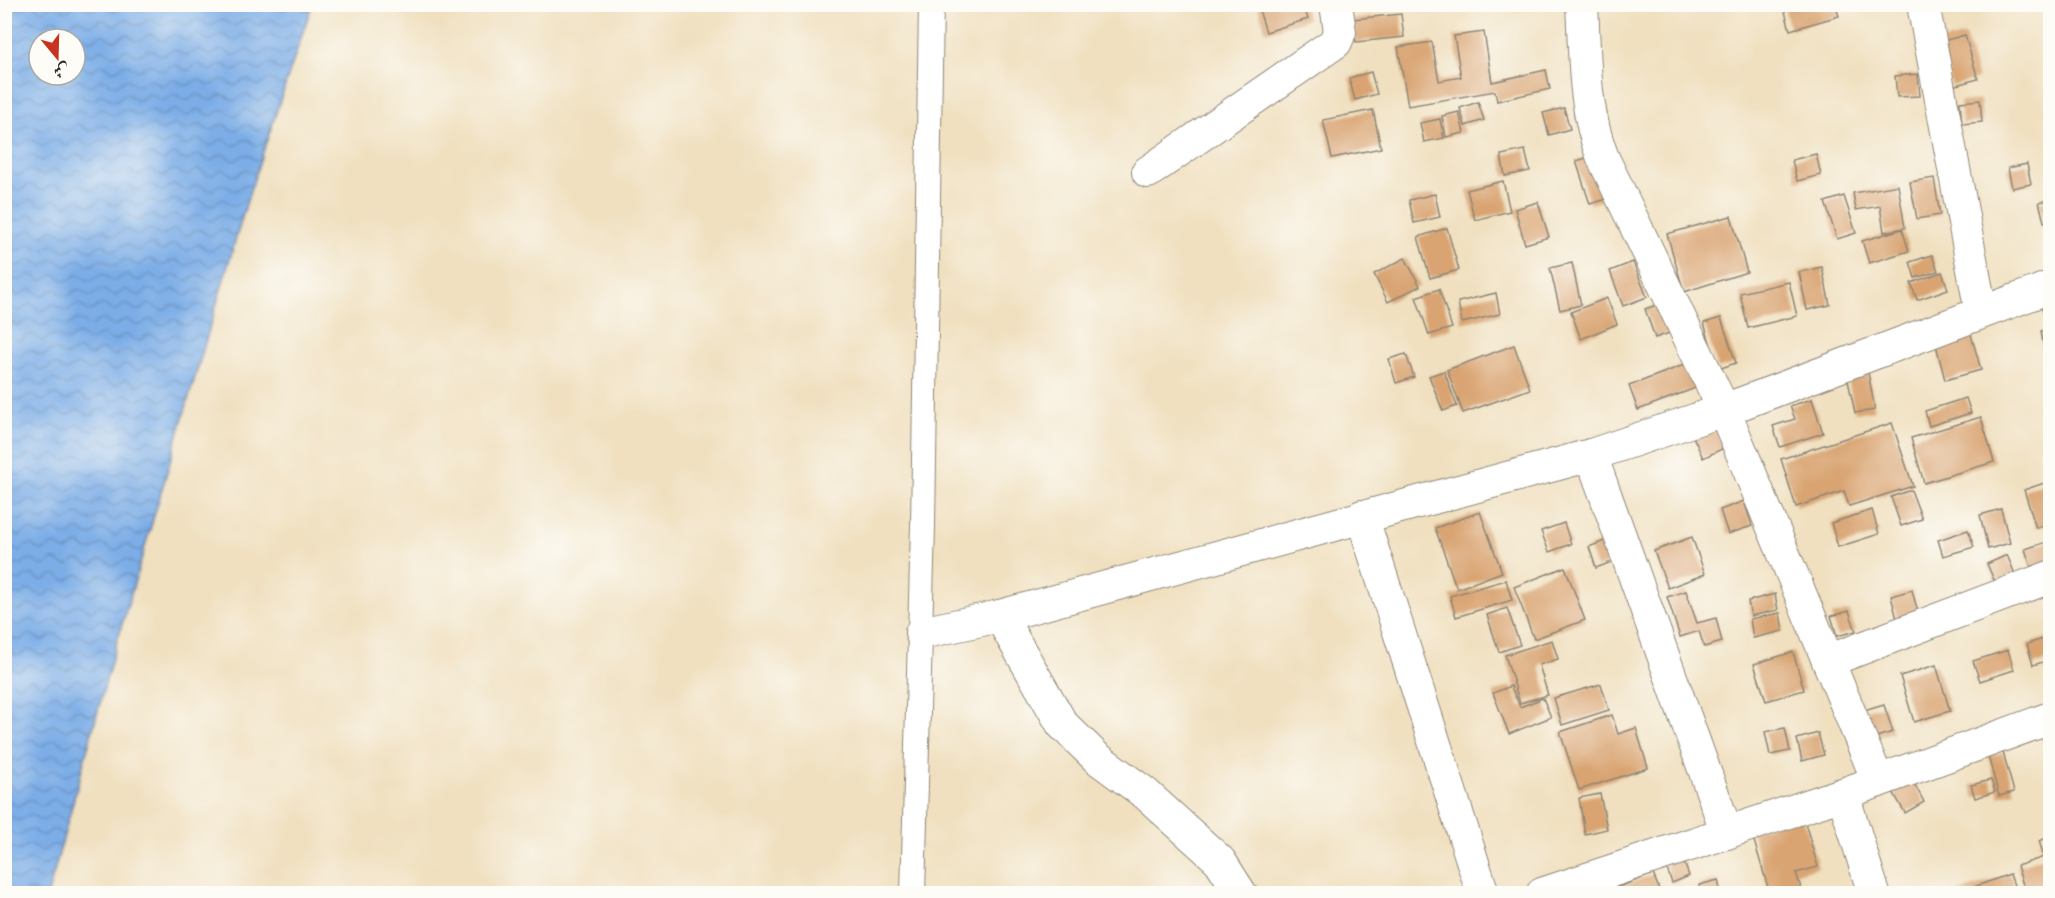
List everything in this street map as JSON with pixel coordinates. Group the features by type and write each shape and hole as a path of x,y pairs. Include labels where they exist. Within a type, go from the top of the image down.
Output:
{"street":[{"path":"913,894 921,633 931,4"},
{"path":"1148,172 1336,42 1340,32 1336,4"},
{"path":"1582,4 1586,94 1593,133 1602,158 1724,410 1878,781"},
{"path":"1923,4 1981,312"},
{"path":"921,633 1000,616 1591,455 1724,410 2050,287"},
{"path":"1591,455 1727,832"},
{"path":"1362,516 1483,894"},
{"path":"1828,662 2050,577"},
{"path":"1000,616 1062,724 1097,758 1146,794 1220,861 1241,894"},
{"path":"1542,894 1843,794 2050,718"},
{"path":"1843,794 1874,894"}],"water":[{"path":"5,4 312,5 249,194 113,655 48,894 5,893"}],"building":[{"path":"1267,4 1303,4 1308,19 1266,32 1258,7"},
{"path":"1783,4 1835,4 1839,16 1790,30"},
{"path":"1401,14 1404,37 1356,42 1353,19"},
{"path":"1484,32 1492,82 1546,70 1550,89 1497,101 1495,91 1408,106 1398,47 1432,42 1439,81 1461,77 1454,36"},
{"path":"1965,35 1978,79 1952,86 1939,42"},
{"path":"1371,72 1377,94 1355,100 1349,78"},
{"path":"1918,74 1920,96 1897,97 1895,76"},
{"path":"1980,100 1982,122 1962,124 1960,102"},
{"path":"1478,102 1484,120 1465,126 1460,108"},
{"path":"1564,108 1570,129 1549,135 1543,113"},
{"path":"1373,110 1381,148 1332,158 1323,120"},
{"path":"1459,112 1464,133 1446,137 1442,116"},
{"path":"1440,119 1444,138 1424,142 1420,123"},
{"path":"1525,150 1530,171 1505,176 1501,155"},
{"path":"1816,154 1821,175 1797,181 1792,160"},
{"path":"1593,156 1607,199 1590,204 1576,161"},
{"path":"2027,164 2031,184 2012,188 2008,168"},
{"path":"1934,178 1940,215 1917,219 1910,182"},
{"path":"1503,181 1510,211 1475,220 1467,190"},
{"path":"1898,185 1905,228 1884,232 1880,206 1856,210 1853,193"},
{"path":"1435,194 1440,217 1414,223 1409,200"},
{"path":"1844,196 1856,233 1837,239 1825,202"},
{"path":"2050,200 2050,221 2044,222 2039,202"},
{"path":"1538,202 1549,237 1525,244 1515,209"},
{"path":"1731,216 1747,272 1684,292 1667,234"},
{"path":"1447,228 1459,270 1430,278 1418,237"},
{"path":"1902,229 1909,251 1869,263 1862,241"},
{"path":"1932,255 1938,271 1915,278 1910,262"},
{"path":"1405,258 1420,286 1388,302 1374,274"},
{"path":"1633,262 1647,297 1623,306 1610,271"},
{"path":"1572,263 1581,305 1560,310 1550,268"},
{"path":"1822,267 1830,305 1807,310 1799,272"},
{"path":"1942,272 1948,289 1917,300 1911,283"},
{"path":"1789,282 1797,316 1748,328 1740,293"},
{"path":"2050,286 2050,326 2048,327 2036,291"},
{"path":"1439,289 1452,328 1429,335 1416,297"},
{"path":"1496,293 1500,314 1462,323 1458,302"},
{"path":"1607,298 1617,324 1581,339 1571,312"},
{"path":"1668,301 1678,330 1655,338 1645,309"},
{"path":"1721,318 1736,363 1718,369 1704,323"},
{"path":"1969,327 1981,370 1945,380 1934,337"},
{"path":"2050,330 2050,349 2044,350 2041,331"},
{"path":"1514,345 1530,389 1463,413 1447,370"},
{"path":"1406,354 1414,377 1396,383 1389,359"},
{"path":"1689,363 1698,387 1638,410 1629,386"},
{"path":"1444,371 1457,406 1443,411 1429,376"},
{"path":"1868,372 1875,410 1855,413 1847,376"},
{"path":"1966,398 1971,413 1929,426 1925,411"},
{"path":"1812,399 1823,433 1780,447 1773,426 1795,419 1790,406"},
{"path":"1981,417 1994,462 1924,483 1911,438"},
{"path":"1712,421 1724,448 1703,458 1690,430"},
{"path":"1892,423 1913,486 1849,506 1844,491 1796,507 1781,459"},
{"path":"2050,481 2050,524 2036,528 2024,490"},
{"path":"1911,490 1922,519 1901,526 1891,497"},
{"path":"1744,501 1752,526 1728,534 1720,510"},
{"path":"2001,509 2010,543 1988,549 1980,515"},
{"path":"1872,510 1879,534 1838,547 1831,523"},
{"path":"1480,512 1502,572 1457,589 1435,528"},
{"path":"1564,523 1571,544 1549,552 1541,531"},
{"path":"1968,530 1974,547 1943,556 1938,540"},
{"path":"1692,537 1705,574 1668,588 1654,551"},
{"path":"1612,538 1619,559 1596,568 1589,547"},
{"path":"2050,541 2050,561 2031,567 2025,549"},
{"path":"2007,555 2015,574 1995,582 1987,564"},
{"path":"1565,567 1585,620 1534,639 1514,587"},
{"path":"1506,580 1512,600 1456,617 1450,596"},
{"path":"1912,590 1918,613 1897,619 1891,596"},
{"path":"1686,591 1697,623 1716,618 1722,642 1704,647 1699,631 1680,637 1667,597"},
{"path":"1775,594 1778,610 1751,616 1748,601"},
{"path":"1507,608 1520,645 1499,652 1487,615"},
{"path":"1849,611 1856,631 1837,636 1831,616"},
{"path":"1780,613 1783,631 1753,638 1750,619"},
{"path":"2050,637 2050,660 2033,665 2027,644"},
{"path":"1552,640 1558,659 1539,665 1548,695 1520,703 1505,655"},
{"path":"2008,650 2014,670 1980,681 1973,661"},
{"path":"1793,652 1804,690 1766,701 1754,664"},
{"path":"1936,665 1950,711 1914,722 1900,676"},
{"path":"1601,684 1609,710 1562,725 1554,698"},
{"path":"1511,686 1520,707 1543,698 1551,717 1509,734 1493,693"},
{"path":"1884,705 1893,732 1873,738 1864,711"},
{"path":"1612,715 1618,734 1636,728 1648,768 1579,790 1560,732"},
{"path":"1785,728 1790,751 1770,755 1765,732"},
{"path":"1818,733 1824,755 1802,761 1797,739"},
{"path":"2003,752 2014,792 1999,796 1988,756"},
{"path":"1912,779 1924,802 1905,813 1892,790"},
{"path":"1991,780 1995,792 1975,798 1971,785"},
{"path":"1600,794 1607,829 1585,834 1579,798"},
{"path":"1803,816 1818,867 1796,873 1801,888 1783,894 1770,894 1751,831"},
{"path":"2050,837 2050,889 2035,894 2026,894 2017,866 2044,857 2039,841"},
{"path":"1682,857 1689,876 1672,883 1665,864"},
{"path":"1653,874 1661,894 1609,894 1608,891"},
{"path":"2010,874 2017,894 1957,894 1957,893"},
{"path":"1718,880 1721,894 1701,894 1699,885"}]}
